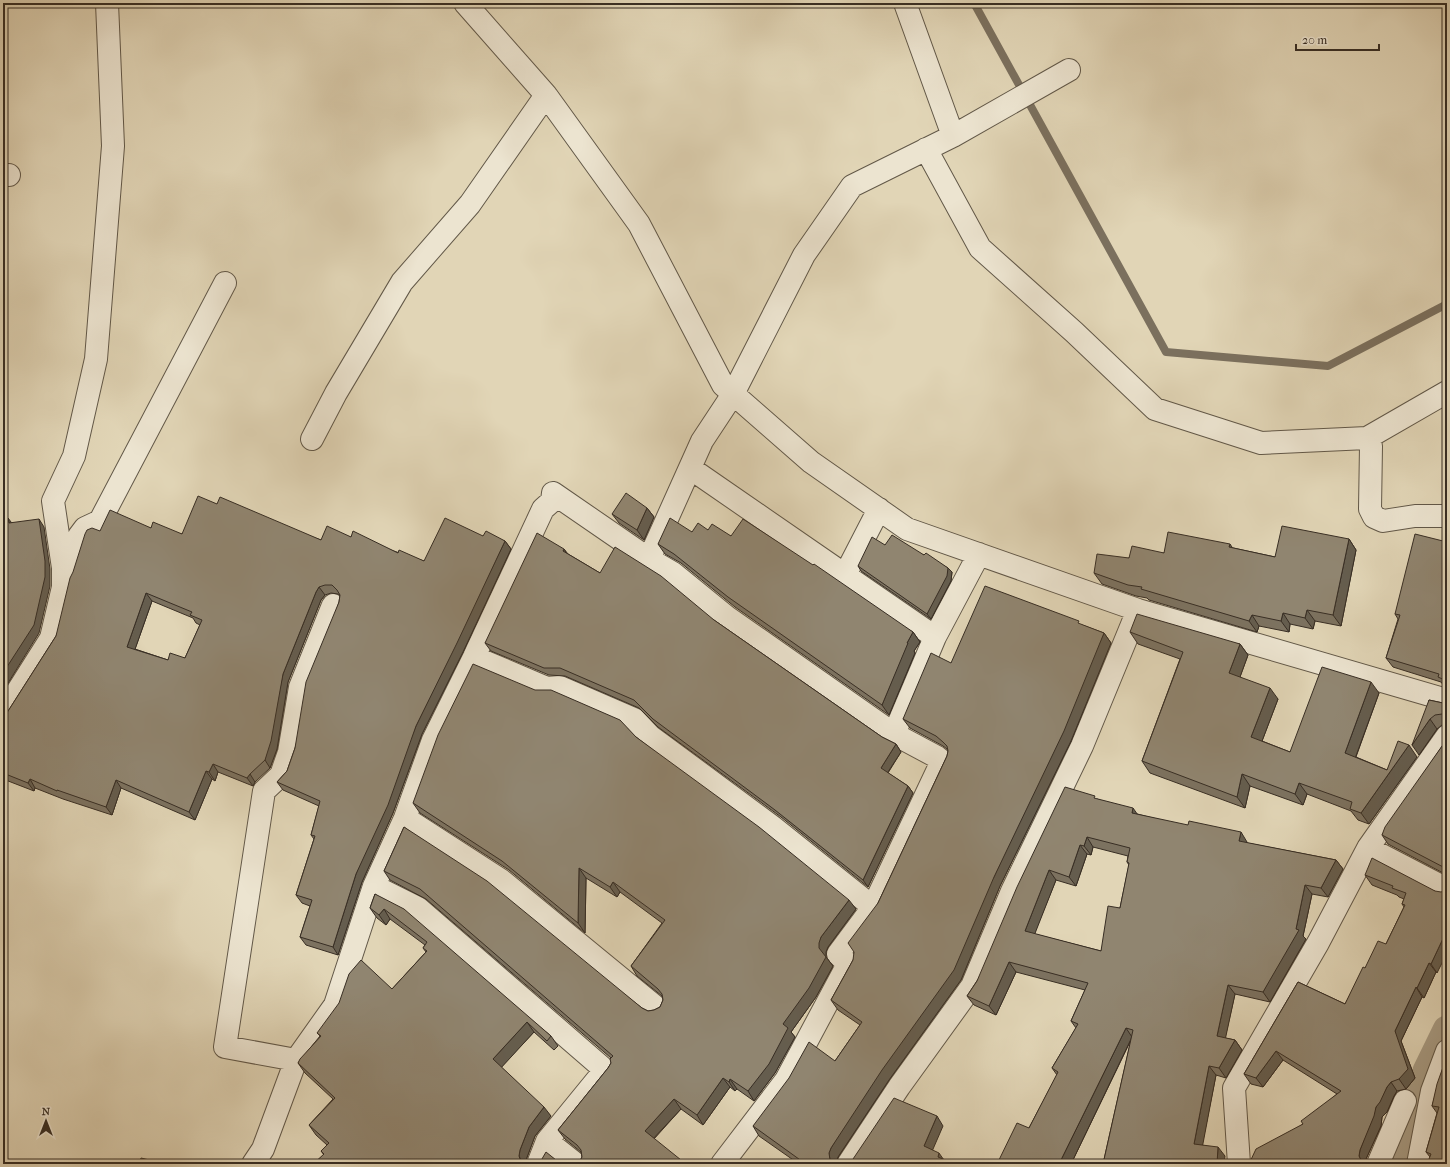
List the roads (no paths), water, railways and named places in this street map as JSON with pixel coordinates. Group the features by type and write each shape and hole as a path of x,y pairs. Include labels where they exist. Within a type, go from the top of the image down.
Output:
{"street":[{"path":"63,588 63,568 53,501 74,456 96,359 113,146 107,3"},
{"path":"465,3 546,95 639,224 723,385 812,462 907,529 1138,610 1447,700"},
{"path":"905,3 953,136"},
{"path":"649,559 702,441 734,394 804,255 852,186 953,136 1069,70"},
{"path":"312,439 336,392 402,282 470,204 546,95"},
{"path":"926,149 980,248 1074,332 1155,409 1261,443 1367,438 1447,392"},
{"path":"3,714 51,638 63,588 79,536 85,528 100,521 225,283"},
{"path":"1367,438 1371,446 1370,509 1374,517 1383,521 1415,516 1447,516"},
{"path":"690,468 936,637"},
{"path":"262,1160 296,1060 335,1005 374,886 405,818 433,740 474,657 543,509 552,501 553,494 649,559 673,573 727,617 894,734 942,761 873,907 838,954 848,964 786,1080 722,1164"},
{"path":"845,575 879,509"},
{"path":"894,734 936,637 979,554"},
{"path":"296,1060 225,1047 264,791 281,775 288,752 300,687 333,604"},
{"path":"848,1164 899,1087 972,986 1012,891 1082,746 1138,610"},
{"path":"474,657 547,688 560,687 634,719 650,736 773,827 873,907"},
{"path":"1238,1164 1234,1088 1318,943 1368,848 1447,736"},
{"path":"405,818 502,880 657,1008"},
{"path":"1368,848 1447,889"},
{"path":"374,886 418,908 605,1070 547,1141 538,1164"},
{"path":"1418,1164 1432,1091 1447,1051"},
{"path":"1378,1164 1405,1101"},
{"path":"547,1141 576,1164"}],"waterway":[{"path":"974,3 1166,352 1328,366 1447,304"},
{"path":"1398,1164 1427,1071 1447,1030"}]}
